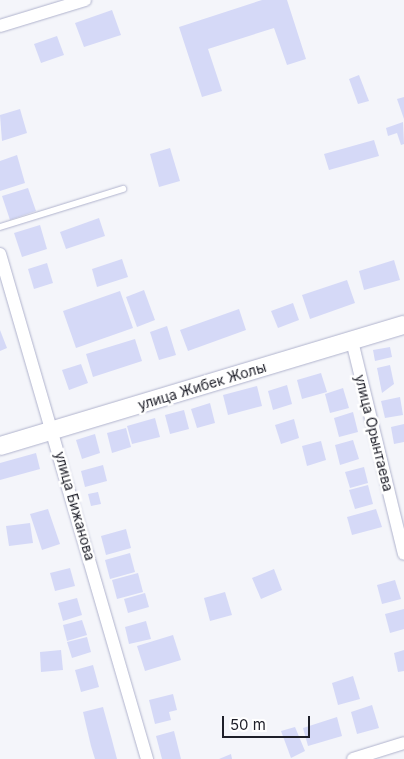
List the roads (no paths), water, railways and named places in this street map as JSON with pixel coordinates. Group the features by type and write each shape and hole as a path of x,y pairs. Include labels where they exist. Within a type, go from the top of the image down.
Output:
{"main road":[{"name":"улица Жибек Жолы","path":"0,446 404,325"}],"street":[{"path":"0,26 85,0"},
{"name":"улица Бижанова","path":"0,254 53,430 146,759"},
{"name":"улица Орынтаева","path":"352,341 404,554"},
{"path":"353,759 404,743"}],"lane":[{"path":"0,227 123,189"}]}
